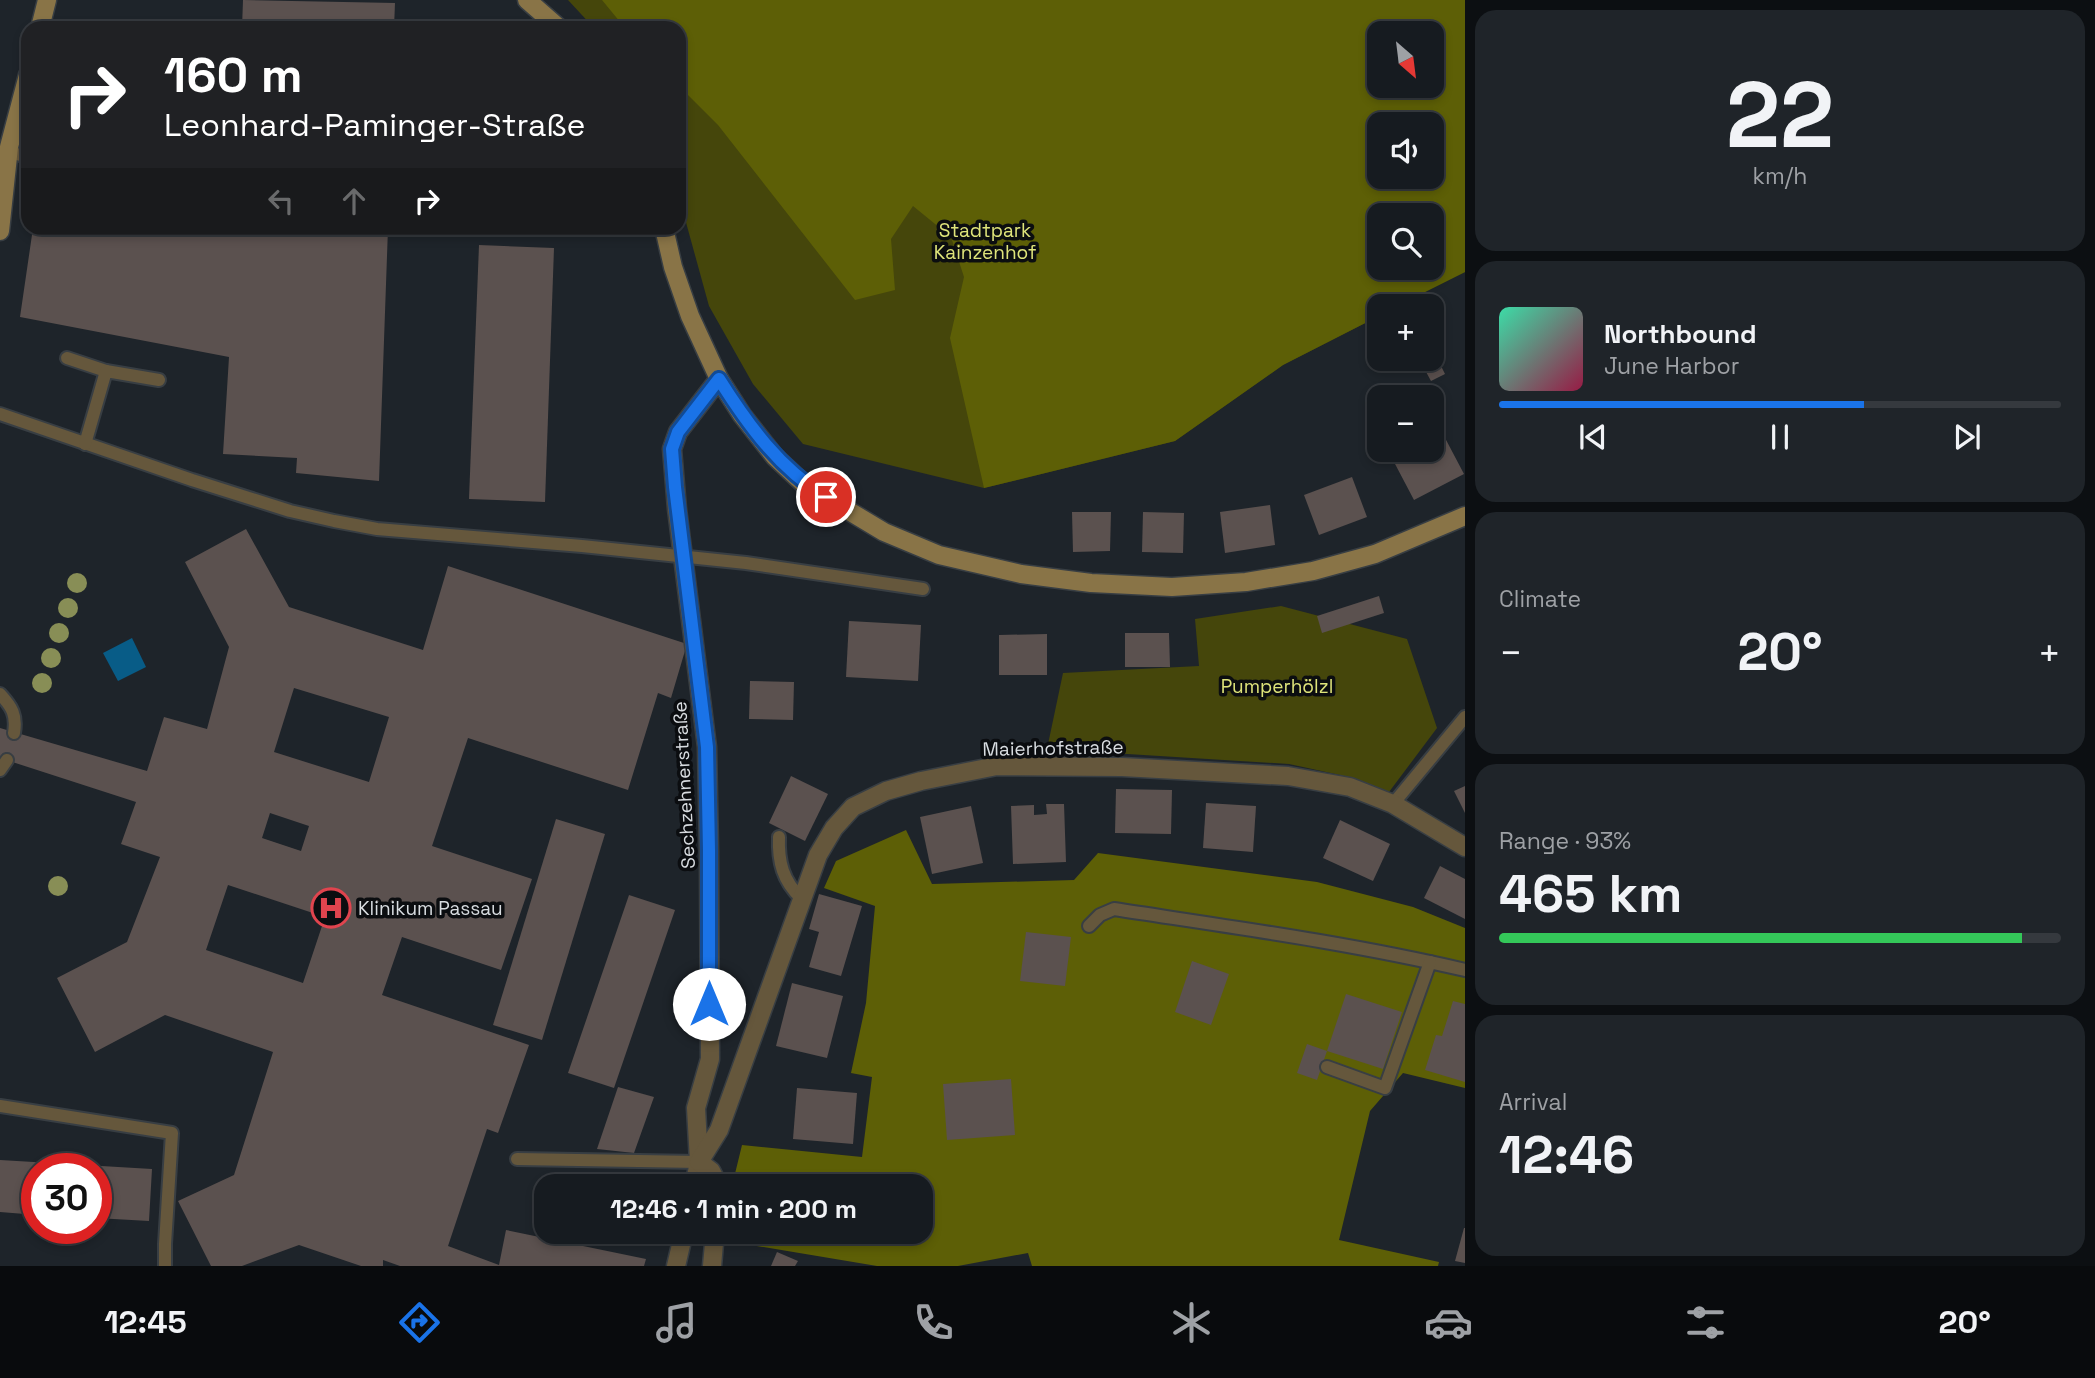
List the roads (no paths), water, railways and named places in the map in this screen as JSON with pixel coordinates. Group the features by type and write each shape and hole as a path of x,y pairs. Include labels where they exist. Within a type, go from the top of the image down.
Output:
{"street":[{"path":"42,21 47,0"},
{"path":"527,0 551,21"},
{"path":"0,231 9,152 21,103"},
{"path":"666,235 673,267 691,316 719,379 742,415 775,457 804,484 884,532 939,555 1021,574 1091,583 1172,587 1246,582 1313,570 1376,554 1465,516"},
{"name":"Sechzehnerstraße","path":"696,1174 699,1162 696,1108 710,1059 707,747 672,449 678,432 719,379"},
{"name":"Maierhofstraße","path":"699,1162 719,1130 818,855 834,828 853,807 886,791 997,766 1122,767 1288,776 1350,788 1393,804 1465,847"},
{"path":"699,1162 713,1174"},
{"path":"676,1266 681,1244"},
{"path":"712,1266 714,1244"}],"lane":[{"path":"9,152 21,155"},
{"path":"67,358 106,371 159,380"},
{"path":"85,444 106,371"},
{"path":"0,414 290,511 334,521 377,529 683,556 923,589"},
{"path":"0,694 8,702 16,719 15,733"},
{"path":"1393,804 1465,717"},
{"path":"779,837 779,859 790,887 801,898"},
{"path":"1089,926 1100,915 1114,909 1228,926 1465,970"},
{"path":"1327,1067 1385,1088 1430,962"},
{"path":"0,1106 172,1133 165,1266"},
{"path":"517,1159 699,1162"}],"water":[{"path":"132,638 146,667 118,681 103,653"}],"place":[{"name":"Klinikum Passau","path":"331,908"}],"park label":[{"name":"Stadtpark Kainzenhof","path":"985,241"},
{"name":"Pumperhölzl","path":"1277,686"}]}
